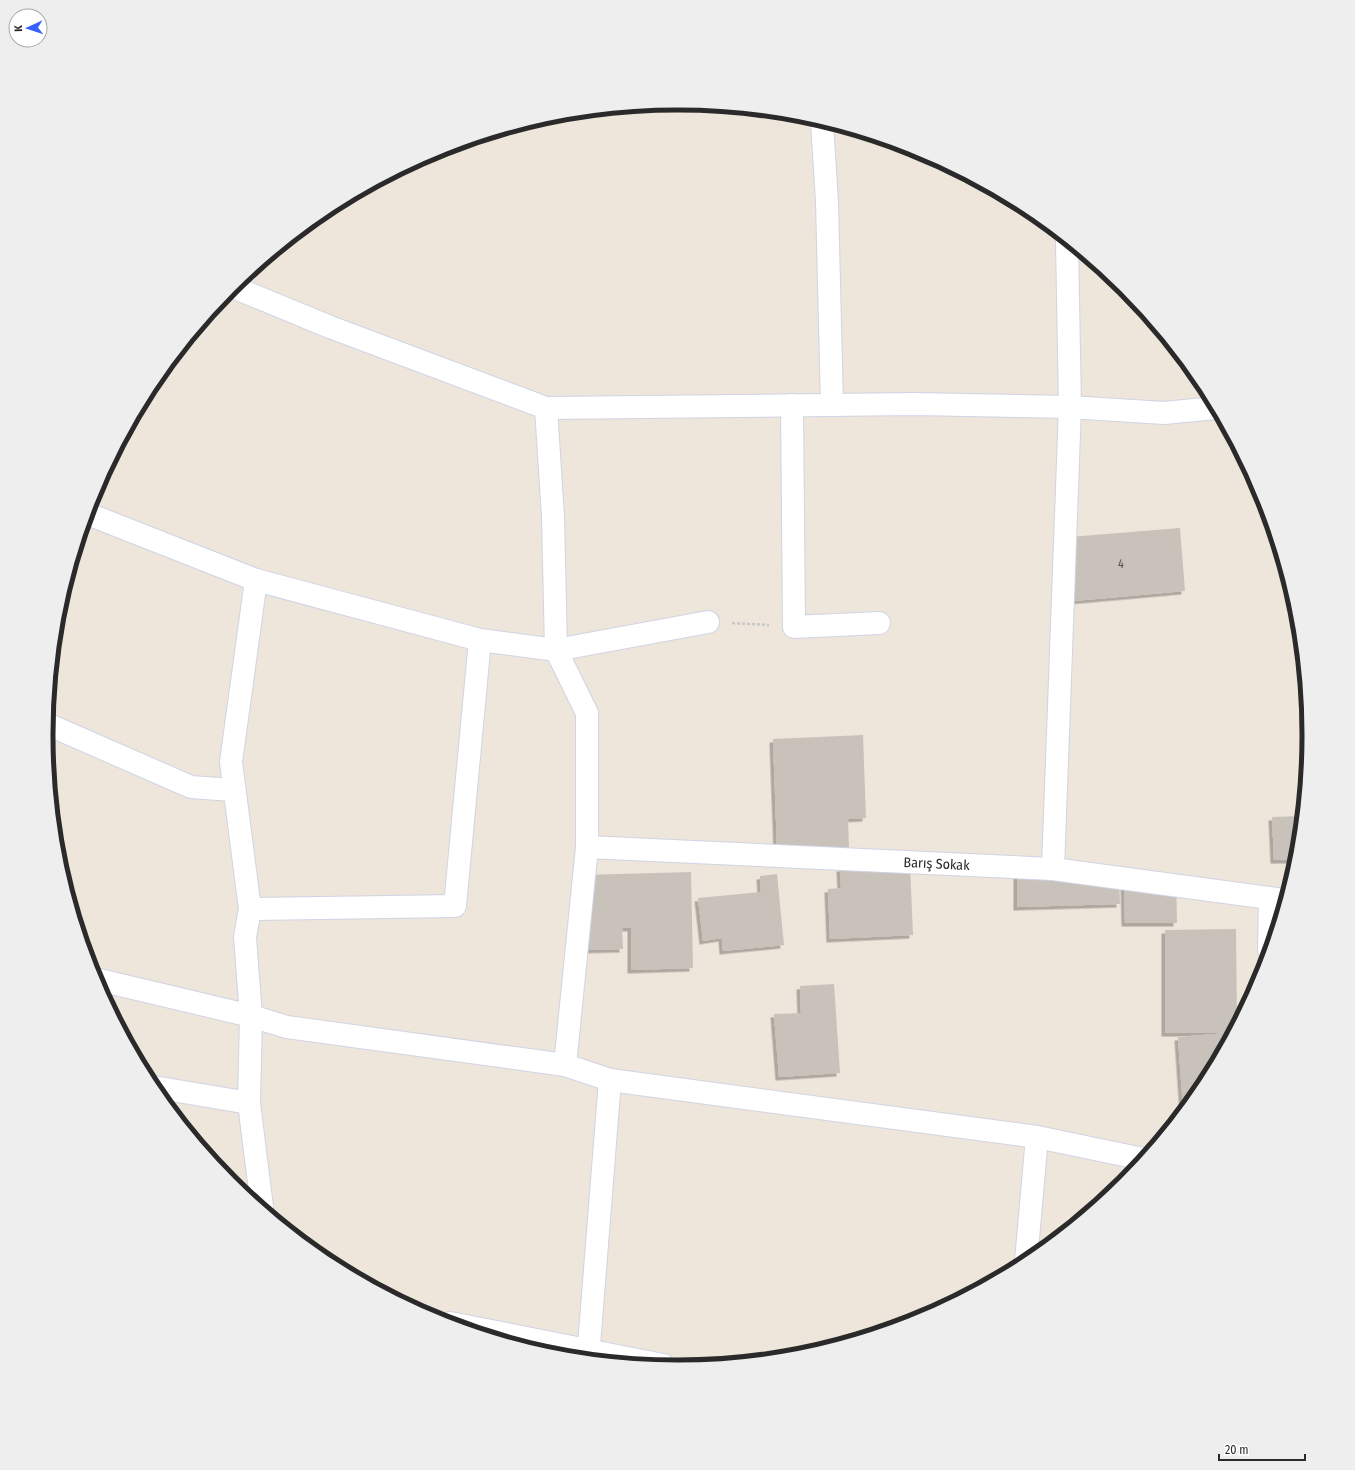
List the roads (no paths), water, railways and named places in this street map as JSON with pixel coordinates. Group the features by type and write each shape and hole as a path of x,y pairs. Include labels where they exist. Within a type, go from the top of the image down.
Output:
{"street":[{"path":"822,128 827,202 832,405"},
{"path":"1053,869 1070,408 1067,247"},
{"path":"240,290 330,327 546,408 915,404 1070,408 1164,413 1209,409"},
{"path":"792,405 794,627 878,623"},
{"path":"546,408 553,518 556,650 587,713 587,847 565,1065"},
{"path":"93,516 256,580 480,640 556,650 708,622"},
{"path":"256,580 231,762 250,910 246,937 252,1016 249,1103 261,1201"},
{"path":"250,910 455,906 480,640"},
{"path":"53,727 192,787 234,790"},
{"name":"Barış Sokak","path":"587,847 1053,869 1277,899"},
{"path":"1274,921 1277,899"},
{"path":"104,981 252,1016 287,1027 565,1065 610,1080 1037,1137 1137,1158"},
{"path":"589,1353 610,1080"},
{"path":"163,1088 249,1103"},
{"path":"1027,1252 1037,1137"},
{"path":"513,1337 575,1351"}]}
